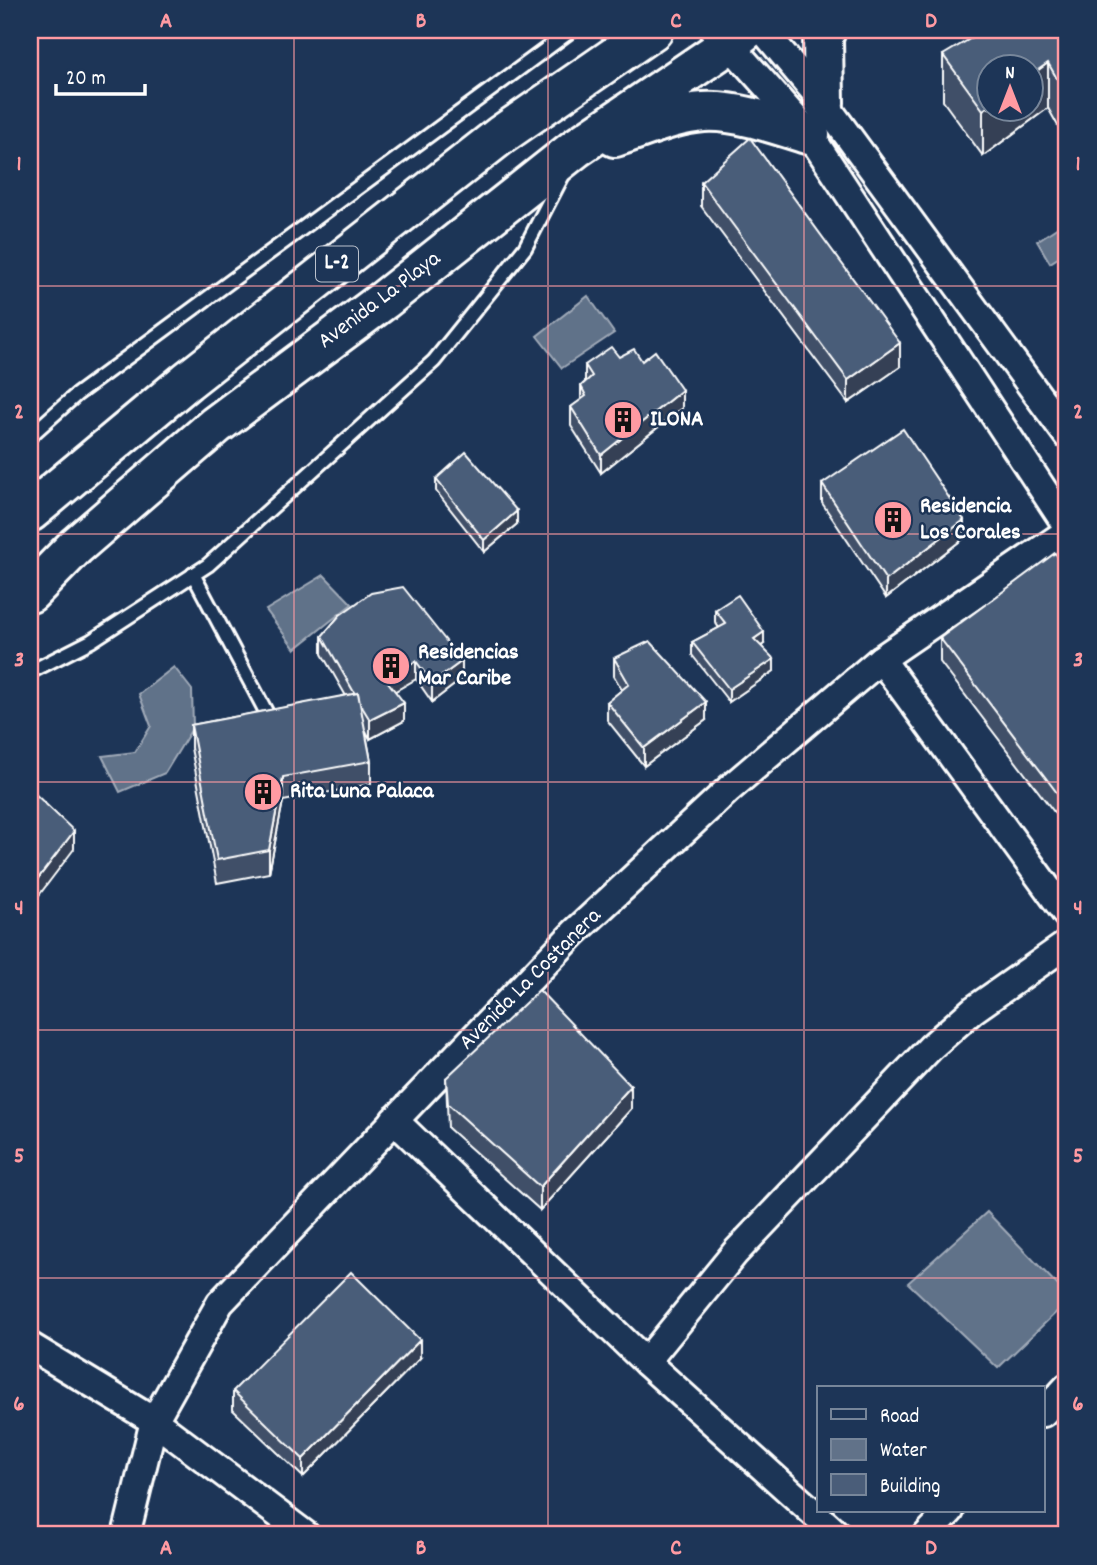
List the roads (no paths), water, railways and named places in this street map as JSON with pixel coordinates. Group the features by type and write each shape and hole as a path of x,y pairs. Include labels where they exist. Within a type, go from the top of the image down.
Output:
{"main road":[{"name":"L-2","path":"30,512 187,381 500,135 653,30"},
{"path":"576,148 660,122 704,112 754,118 817,119 826,30"},
{"name":"Avenida La Playa","path":"30,593 76,546 216,425 384,300 576,148 738,33"}],"street":[{"path":"738,33 817,119 1067,435"},
{"path":"738,33 817,119 1067,526"},
{"name":"Avenida La Costanera","path":"126,1535 154,1421 220,1303 585,923 729,789 881,659 1067,532"},
{"path":"881,659 1067,915"},
{"path":"646,1362 735,1253 932,1047 973,1010 1067,944"},
{"path":"394,1120 646,1362 838,1535"},
{"path":"30,1346 154,1421 306,1535"},
{"path":"1044,1412 1067,1387"},
{"path":"927,1535 949,1512"}],"lane":[{"path":"30,436 76,395 572,30"},
{"path":"30,672 91,641 208,565 434,361 526,248 576,148"},
{"path":"193,574 273,727 287,725"}],"water":[{"path":"1067,221 1067,252 1050,263 1037,241"},
{"path":"588,296 614,333 562,368 537,336"},
{"path":"324,575 352,604 295,649 266,610"},
{"path":"174,667 192,690 193,727 165,773 120,792 102,756 135,752 151,726 139,694"},
{"path":"987,1212 1067,1295 1067,1302 998,1368 908,1283"}],"place":[{"name":"ILONA","path":"623,420"},
{"name":"Residencia Los Corales","path":"893,520"},
{"name":"Residencias Mar Caribe","path":"391,666"},
{"name":"Rita Luna Palaca","path":"263,792"}]}
